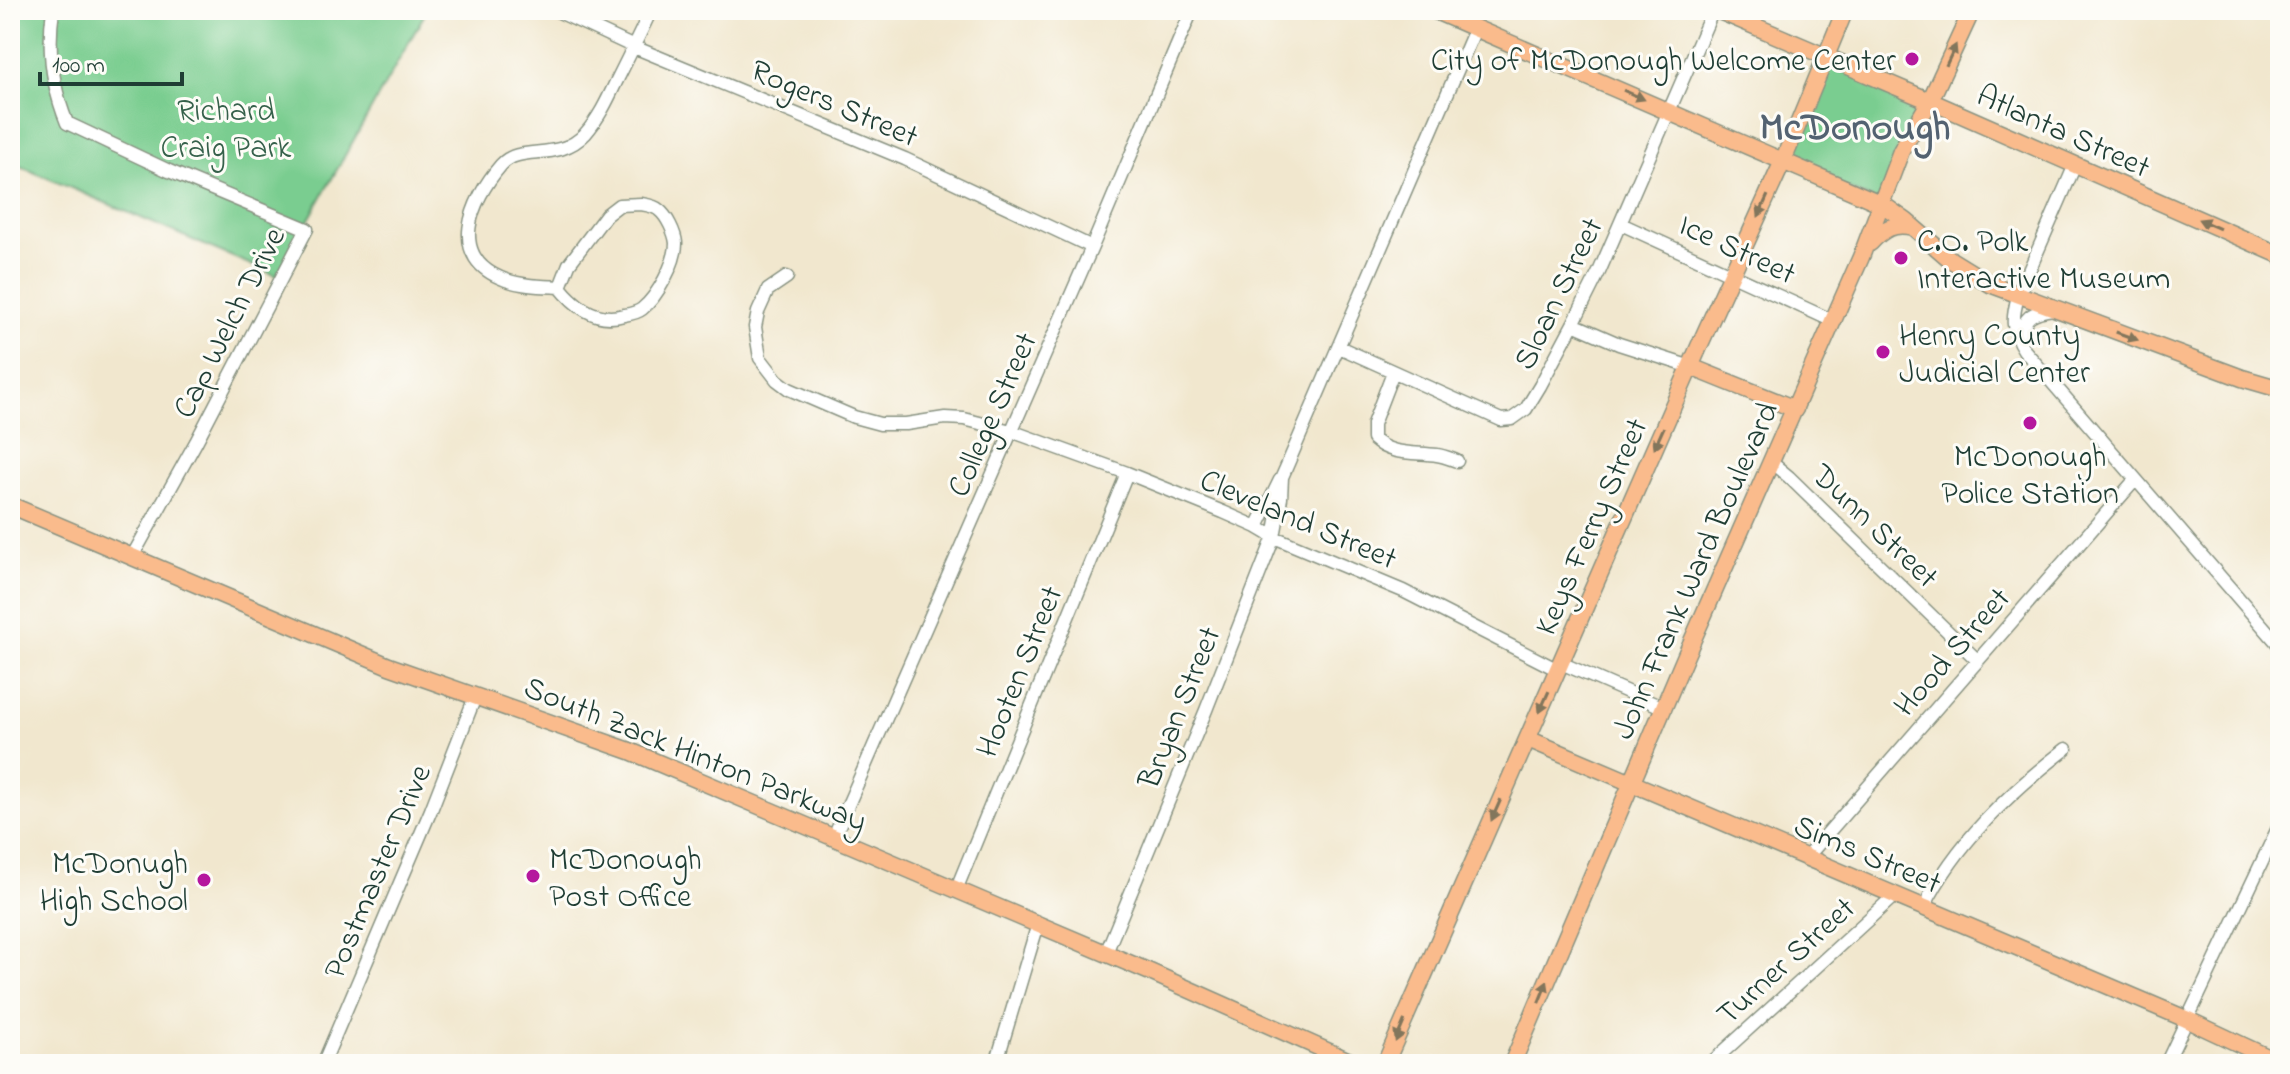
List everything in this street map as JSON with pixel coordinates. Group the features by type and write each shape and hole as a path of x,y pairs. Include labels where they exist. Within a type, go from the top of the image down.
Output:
{"main road":[{"path":"1433,10 1882,204 1966,271 2018,296 2280,389"},
{"name":"Atlanta Street","path":"1715,10 2280,255"},
{"name":"Keys Ferry Street","path":"1385,1064 1783,161 1845,10"},
{"name":"John Frank Ward Boulevard","path":"1512,1064 1865,248 1901,151 1930,101 1972,10"},
{"path":"1865,248 1888,228 1902,224 1913,227"},
{"path":"1691,367 1795,409"},
{"name":"South Zack Hinton Parkway","path":"10,505 389,666 630,751 1106,953 1356,1064"},
{"name":"Sims Street","path":"1528,739 2186,1019 2280,1063"}],"street":[{"name":"Cap Welch Drive","path":"53,10 49,38 51,66 67,123 169,171 307,229 132,557"},
{"name":"Rogers Street","path":"555,10 634,47 905,159 1092,247"},
{"path":"560,287 569,264 594,229 619,205 641,204 658,208 669,221 676,243 668,272 659,289 641,311 613,319 589,314 570,300 560,287 506,280 483,267 469,247 470,218 503,162 524,153 562,150 583,137 602,113 651,10"},
{"name":"College Street","path":"834,837 1192,10"},
{"name":"Sloan Street","path":"1339,347 1501,420 1512,419 1526,409 1573,324 1621,224 1668,110 1715,10"},
{"name":"Bryan Street","path":"1257,527 1339,347 1476,27"},
{"path":"2075,165 2018,296 2013,316 2017,338 2135,480 2280,646"},
{"name":"Ice Street","path":"1621,224 1833,321"},
{"name":"Cleveland Street","path":"787,277 768,290 755,327 757,346 767,369 789,389 854,417 880,424 964,419 1011,431 1127,473 1403,591 1560,666 1664,708"},
{"path":"2017,338 2029,315 2054,309"},
{"path":"1573,324 1619,344 1691,367"},
{"path":"1393,372 1373,424 1373,439 1389,449 1439,455 1457,461"},
{"name":"Dunn Street","path":"1771,462 1977,660"},
{"name":"Hooten Street","path":"956,890 1127,473"},
{"name":"Bryan Street","path":"1106,953 1274,537 1282,477"},
{"name":"Hood Street","path":"1807,857 2135,480"},
{"name":"Postmaster Drive","path":"323,1064 431,810 475,697"},
{"path":"1924,907 1936,884 1982,823 2066,749"},
{"path":"2166,1064 2280,824"},
{"name":"Turner Street","path":"1710,1064 1895,895"},
{"path":"996,1064 1038,924"}],"green space":[{"name":"Richard Craig Park","path":"10,10 427,10 277,276 10,162"},
{"path":"1825,57 1930,101 1882,204 1783,161"}],"place":[{"name":"City of McDonough Welcome Center","path":"1912,59"},
{"name":"C.O. Polk Interactive Museum","path":"1901,258"},
{"name":"Henry County Judicial Center","path":"1883,352"},
{"name":"McDonough Police Station","path":"2030,423"},
{"name":"McDonough Post Office","path":"533,876"},
{"name":"McDonugh High School","path":"204,880"}],"district":[{"name":"McDonough","path":"1855,125"}]}
